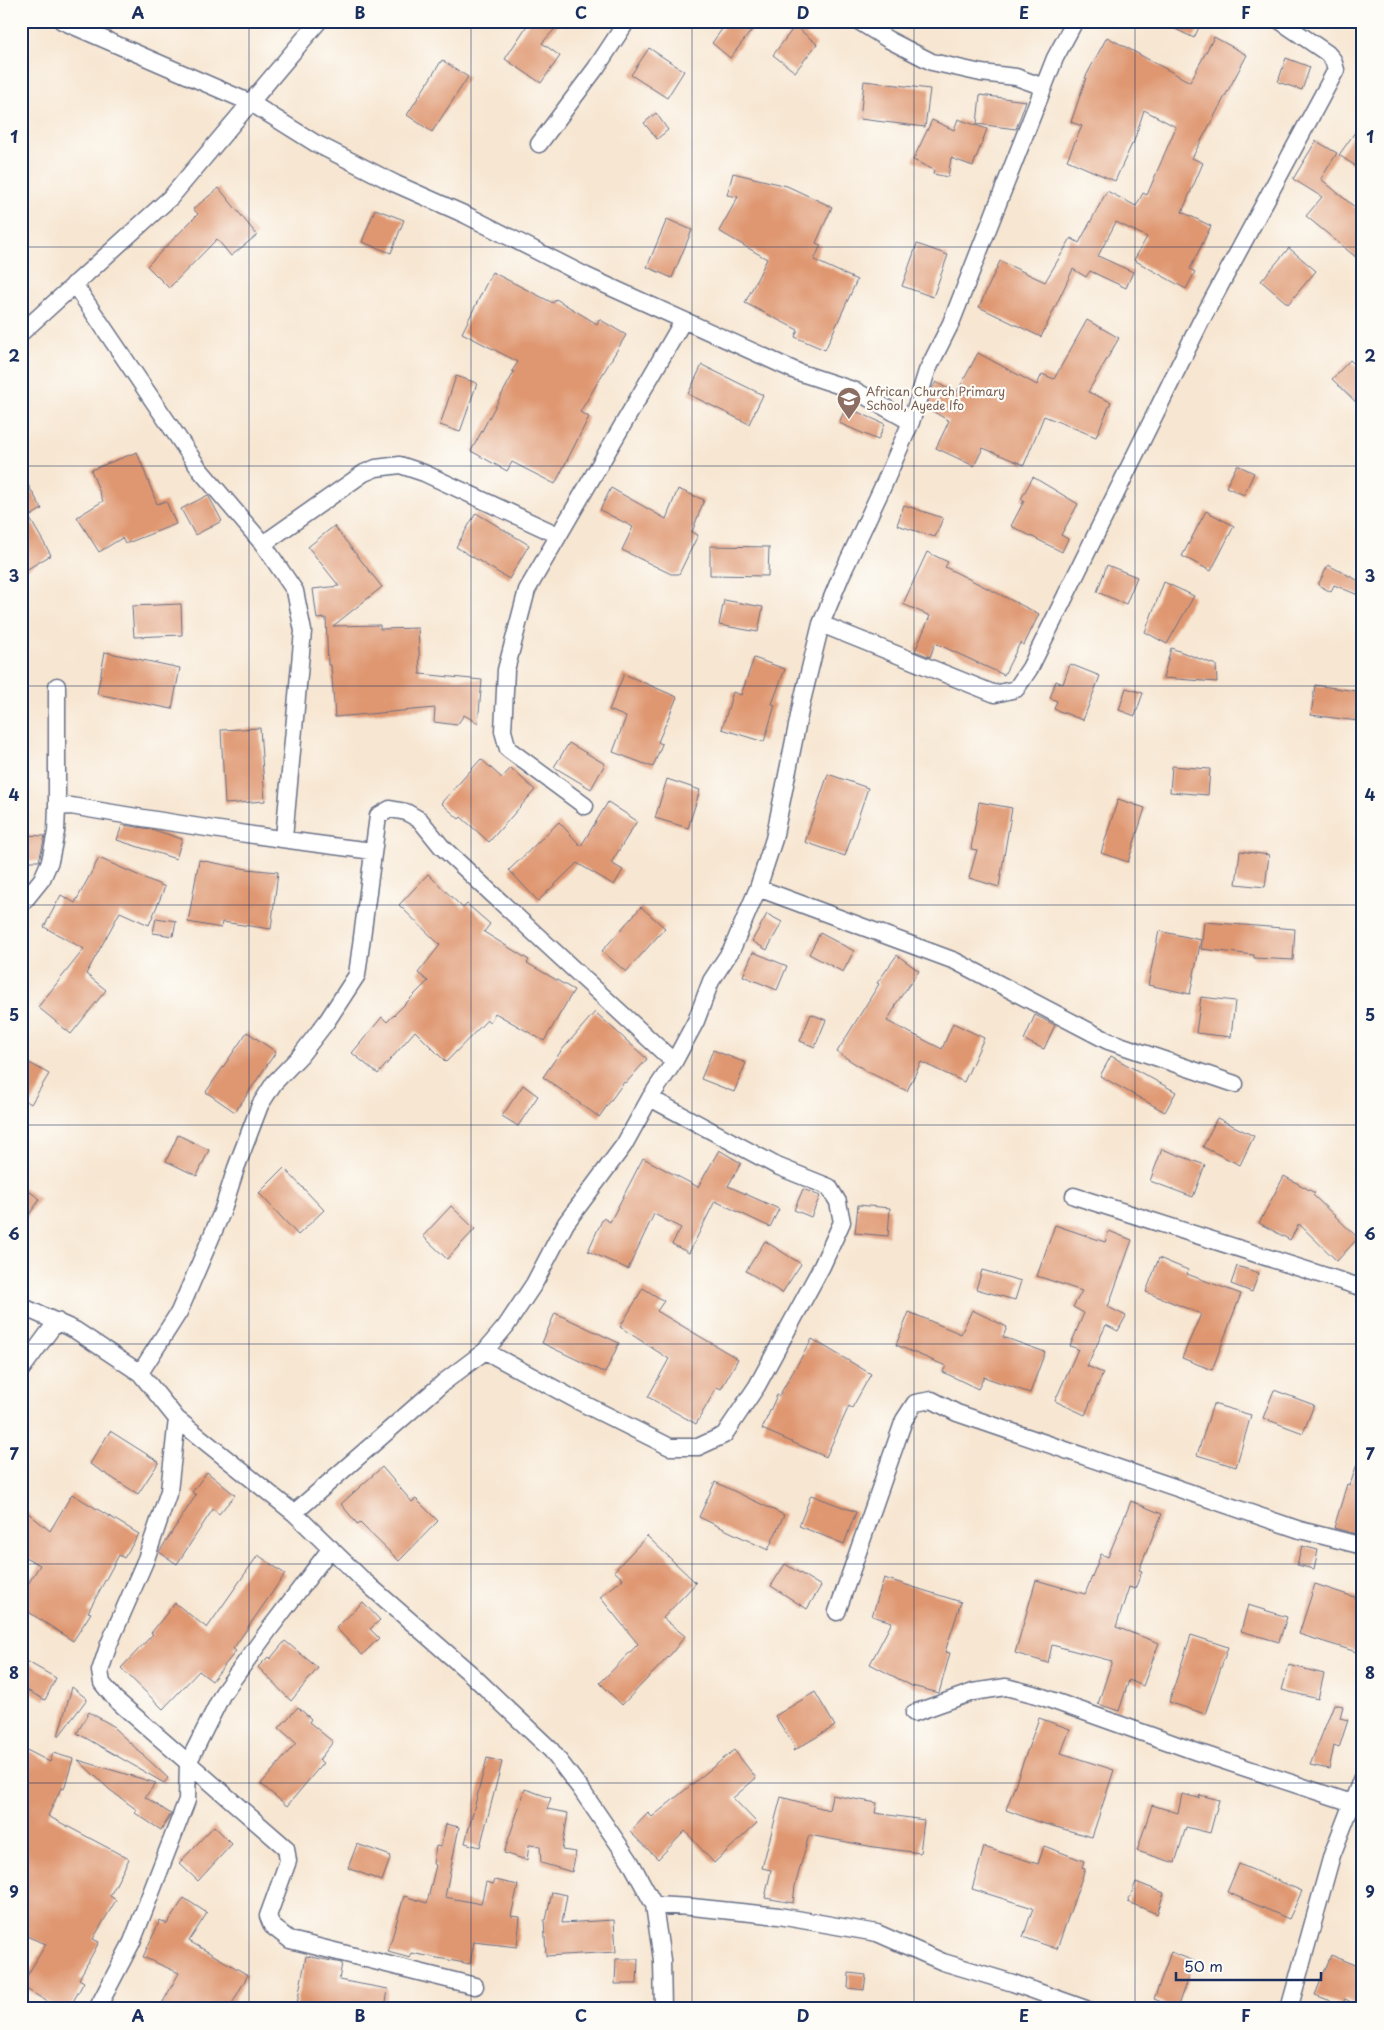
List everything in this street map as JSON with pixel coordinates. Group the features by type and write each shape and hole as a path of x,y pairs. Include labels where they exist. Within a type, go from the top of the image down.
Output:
{"street":[{"path":"62,21 251,103 315,143 396,184 466,215 538,253 798,372 856,391 911,422"},
{"path":"21,333 171,197 320,21"},
{"path":"539,144 596,68 627,21"},
{"path":"858,21 888,40 932,62 981,73 1016,77 1044,87"},
{"path":"294,1513 444,1382 485,1351 506,1326 534,1284 566,1223 624,1145 650,1098 674,1062 696,1021 711,981 732,949 758,888 774,839 802,701 821,624 911,422 927,372 952,323 1055,58 1075,21"},
{"path":"821,624 995,694 1016,690 1030,668 1201,321 1336,70 1333,60 1327,53 1280,21"},
{"path":"74,284 200,470 262,544 295,592 303,631 284,838"},
{"path":"584,806 508,749 503,731 506,670 528,590 683,321"},
{"path":"262,544 364,473 376,468 400,465 424,473 558,535"},
{"path":"21,905 42,879 50,861 56,832 57,686"},
{"path":"57,807 71,806 247,835 284,838 373,851"},
{"path":"140,1373 179,1312 222,1212 236,1168 260,1105 274,1083 300,1056 327,1021 356,975 378,816 390,809 406,812 420,820 441,846 674,1062"},
{"path":"758,888 955,961 1108,1041 1235,1084"},
{"path":"485,1351 578,1401 670,1447 698,1447 724,1435 757,1386 822,1266 842,1222 838,1202 829,1187 777,1166 650,1098"},
{"path":"1074,1196 1363,1288"},
{"path":"21,1306 75,1330 140,1373 178,1419 294,1513 363,1580 471,1674 551,1750 580,1788 630,1862 654,1905 662,1960 663,2009"},
{"path":"21,1370 57,1321"},
{"path":"837,1612 904,1420 915,1403 932,1400 957,1413 1282,1523 1363,1546"},
{"path":"178,1419 169,1491 146,1559 109,1644 100,1671 102,1683 115,1699 286,1848 288,1861 268,1916 272,1926 278,1931 290,1940 475,1986"},
{"path":"97,2009 132,1942 186,1800 188,1762 223,1693 268,1630 331,1548"},
{"path":"914,1713 973,1692 1006,1687 1037,1695 1197,1752 1352,1803"},
{"path":"1289,2009 1332,1855 1363,1775"},
{"path":"654,1905 779,1916 877,1933 943,1962 1013,1983 1086,2009"}],"building":[{"path":"530,21 562,21 542,43 560,56 541,83 505,59"},
{"path":"728,21 759,21 730,58 712,43"},
{"path":"1159,21 1202,21 1194,38"},
{"path":"795,26 817,44 795,72 773,55"},
{"path":"1107,37 1190,82 1214,37 1247,55 1192,158 1203,163 1182,212 1211,226 1190,269 1195,272 1186,289 1134,260 1147,237 1116,222 1098,256 1133,272 1126,288 1090,271 1086,277 1073,269 1041,337 979,307 1000,261 1045,282 1071,238 1079,243 1107,191 1136,206 1143,193 1147,195 1176,127 1144,110 1133,144 1115,181 1067,160 1082,126 1071,122 1085,78"},
{"path":"649,48 684,71 667,98 631,75"},
{"path":"1286,58 1310,67 1302,90 1278,82"},
{"path":"442,60 468,77 432,132 407,115"},
{"path":"864,81 930,89 925,127 860,119"},
{"path":"980,95 1026,101 1016,129 977,124"},
{"path":"656,113 668,130 657,139 644,123"},
{"path":"958,119 987,129 973,166 951,158 948,177 933,174 934,170 913,160 932,120 954,130"},
{"path":"1363,121 1363,171 1339,155"},
{"path":"1316,141 1337,153 1321,179 1363,214 1363,263 1306,216 1322,197 1293,179"},
{"path":"733,173 787,186 832,207 816,243 821,245 814,260 857,280 825,350 795,337 798,330 745,303 767,259 719,231 738,197 727,195"},
{"path":"219,188 257,235 231,256 217,239 169,288 147,266 198,214 193,209"},
{"path":"375,209 404,220 391,253 362,242"},
{"path":"667,219 692,230 672,278 647,267"},
{"path":"917,244 948,255 933,297 902,286"},
{"path":"1289,248 1316,271 1288,304 1261,281"},
{"path":"492,272 553,303 556,299 597,324 599,319 626,335 580,412 589,417 555,484 512,462 507,471 471,451 518,362 462,333"},
{"path":"1087,320 1119,338 1088,392 1111,402 1096,437 1044,416 1024,465 983,448 974,466 936,448 949,421 926,407 931,390 936,382 956,394 978,353 1037,385 1042,374 1054,379"},
{"path":"1350,360 1363,372 1363,409 1332,379"},
{"path":"702,365 763,395 749,424 688,394"},
{"path":"456,376 477,383 460,432 440,425"},
{"path":"846,407 885,424 878,440 839,423"},
{"path":"137,452 157,504 166,501 176,524 125,544 122,538 99,552 77,517 103,501 91,470"},
{"path":"1237,465 1254,473 1244,495 1226,487"},
{"path":"21,473 42,509 29,517 51,555 21,573"},
{"path":"1033,477 1078,504 1061,535 1068,539 1062,552 1011,526 1024,501 1021,499"},
{"path":"611,488 666,519 678,489 704,500 692,532 698,535 679,574 671,574 622,550 633,527 600,510"},
{"path":"208,495 222,521 195,535 181,509"},
{"path":"904,505 943,518 935,537 897,525"},
{"path":"1206,511 1234,526 1211,571 1182,556"},
{"path":"476,513 529,545 509,579 456,547"},
{"path":"334,526 382,587 333,626 380,625 380,629 418,628 420,674 482,680 478,723 464,715 457,725 434,722 435,708 335,717 331,665 328,665 326,618 317,619 313,589 339,586 308,547"},
{"path":"710,546 769,547 768,576 710,575"},
{"path":"927,552 948,562 945,567 1039,614 1024,645 1020,643 1004,675 935,643 930,657 915,651 930,616 903,604"},
{"path":"1107,565 1137,577 1126,604 1097,592"},
{"path":"1328,565 1363,583 1363,597 1334,585 1331,592 1318,585"},
{"path":"1164,582 1194,596 1167,644 1145,632"},
{"path":"724,600 763,607 758,632 719,625"},
{"path":"181,604 182,635 134,637 132,606"},
{"path":"1171,648 1216,665 1217,682 1163,678"},
{"path":"105,652 180,668 172,709 97,694"},
{"path":"754,658 785,669 772,704 775,705 764,742 722,729 733,692 741,695"},
{"path":"1070,664 1100,676 1083,720 1054,709 1057,701 1050,698 1056,681 1063,684"},
{"path":"624,674 677,697 658,742 662,744 653,767 613,752 626,717 609,710"},
{"path":"1315,685 1362,692 1358,721 1311,715"},
{"path":"1126,688 1143,693 1135,716 1119,710"},
{"path":"260,728 265,801 225,804 221,730"},
{"path":"569,743 605,764 591,789 554,767"},
{"path":"481,759 502,778 511,768 535,790 489,842 461,817 459,819 441,803"},
{"path":"1172,766 1210,769 1208,795 1170,792"},
{"path":"828,774 868,788 845,856 805,842"},
{"path":"667,779 700,790 688,828 655,818"},
{"path":"1118,799 1145,808 1128,862 1101,853"},
{"path":"608,802 637,821 611,863 623,870 614,885 577,863 538,901 509,870 559,822 581,846"},
{"path":"979,802 1012,808 999,887 969,878 977,850 971,849"},
{"path":"122,825 151,829 182,839 176,859 117,840"},
{"path":"21,835 45,836 39,861 21,861"},
{"path":"1240,851 1269,855 1265,887 1236,884"},
{"path":"99,858 165,887 149,925 120,912 86,974 106,990 71,1034 38,1007 84,949 44,927 61,895 75,903"},
{"path":"199,860 247,869 278,872 271,929 222,922 221,928 188,922"},
{"path":"428,874 463,908 467,904 490,924 484,932 529,960 527,963 574,990 544,1041 495,1013 490,1022 487,1020 446,1062 415,1031 378,1074 352,1053 382,1017 387,1022 428,981 418,973 440,945 399,905"},
{"path":"641,907 665,928 626,972 602,951"},
{"path":"767,914 782,922 767,950 752,941"},
{"path":"156,918 176,921 173,936 153,933"},
{"path":"1204,922 1295,929 1293,960 1254,958 1254,955 1201,949"},
{"path":"1159,931 1201,940 1190,994 1148,985"},
{"path":"820,933 854,951 843,972 809,954"},
{"path":"753,952 787,966 777,990 743,976"},
{"path":"897,955 919,971 895,1005 887,1021 942,1049 953,1023 984,1038 964,1082 921,1062 907,1091 868,1072 837,1052 879,984 877,983"},
{"path":"1201,997 1235,1001 1231,1037 1196,1033"},
{"path":"595,1012 647,1059 626,1083 624,1082 599,1117 543,1077 561,1051"},
{"path":"811,1014 826,1020 815,1047 800,1041"},
{"path":"1035,1015 1055,1025 1044,1049 1024,1040"},
{"path":"247,1032 276,1052 235,1112 206,1092"},
{"path":"713,1050 746,1063 734,1092 701,1079"},
{"path":"1111,1056 1176,1092 1165,1112 1100,1076"},
{"path":"21,1058 49,1074 31,1104 21,1098"},
{"path":"523,1085 538,1096 518,1126 502,1116"},
{"path":"1217,1118 1254,1136 1240,1165 1203,1147"},
{"path":"178,1135 209,1150 197,1176 166,1161"},
{"path":"1162,1149 1205,1165 1193,1197 1150,1181"},
{"path":"719,1150 741,1163 728,1186 779,1209 770,1227 715,1201 689,1253 672,1244 681,1228 654,1214 628,1269 588,1251 603,1218 610,1222 643,1158 698,1187"},
{"path":"284,1168 324,1210 298,1235 259,1193"},
{"path":"1284,1176 1315,1193 1313,1195 1358,1238 1337,1261 1299,1224 1290,1240 1259,1223"},
{"path":"21,1186 40,1199 21,1226"},
{"path":"803,1189 820,1196 811,1217 794,1210"},
{"path":"858,1205 890,1208 888,1236 855,1233"},
{"path":"451,1206 475,1229 447,1259 423,1236"},
{"path":"1055,1225 1105,1242 1109,1231 1132,1240 1108,1307 1126,1316 1118,1331 1106,1325 1087,1366 1103,1373 1085,1415 1055,1401 1078,1349 1070,1346 1084,1313 1073,1307 1082,1291 1037,1276"},
{"path":"765,1241 801,1264 782,1293 746,1271"},
{"path":"1159,1258 1188,1270 1187,1274 1241,1294 1212,1370 1182,1358 1201,1314 1146,1292"},
{"path":"1237,1266 1259,1273 1252,1292 1231,1284"},
{"path":"982,1270 1021,1281 1015,1300 976,1289"},
{"path":"643,1288 664,1301 657,1311 738,1359 721,1389 717,1387 696,1424 648,1397 669,1359 620,1327"},
{"path":"972,1310 1007,1327 1003,1337 1045,1352 1030,1393 984,1377 978,1389 943,1372 946,1366 896,1345 909,1312 961,1334"},
{"path":"555,1313 619,1343 605,1373 542,1343"},
{"path":"812,1339 871,1374 852,1408 849,1406 826,1457 762,1429 777,1395 779,1396"},
{"path":"1274,1390 1314,1405 1303,1433 1263,1418"},
{"path":"1213,1404 1251,1415 1236,1467 1197,1455"},
{"path":"110,1431 159,1462 138,1494 90,1464"},
{"path":"1360,1455 1363,1455 1363,1536 1334,1528 1347,1484 1350,1485"},
{"path":"382,1467 412,1502 416,1499 438,1521 399,1561 360,1523 358,1525 341,1504"},
{"path":"207,1472 235,1495 219,1514 213,1509 177,1564 159,1552 196,1495 192,1492"},
{"path":"715,1482 784,1515 768,1550 699,1517"},
{"path":"72,1494 139,1534 124,1558 119,1555 88,1612 91,1613 73,1641 21,1607 21,1595 40,1565 21,1555 21,1507 50,1531"},
{"path":"811,1495 856,1512 844,1544 799,1526"},
{"path":"1131,1501 1162,1514 1139,1570 1142,1571 1135,1589 1129,1587 1116,1627 1159,1643 1143,1686 1129,1680 1119,1711 1098,1704 1112,1661 1052,1645 1048,1663 1015,1653 1036,1580 1085,1594 1101,1554 1108,1557"},
{"path":"647,1536 696,1583 663,1618 685,1636 672,1653 622,1705 600,1683 638,1644 600,1597 623,1579 614,1571"},
{"path":"1302,1546 1318,1550 1314,1569 1297,1565"},
{"path":"258,1555 285,1574 233,1649 236,1651 212,1681 199,1671 163,1709 121,1668 153,1634 151,1633 175,1603 207,1628"},
{"path":"785,1564 821,1586 807,1609 771,1586"},
{"path":"884,1578 961,1602 945,1652 950,1653 939,1693 912,1686 870,1664 892,1622 872,1616"},
{"path":"1315,1584 1363,1600 1363,1654 1299,1634"},
{"path":"363,1602 380,1620 370,1629 379,1638 362,1655 336,1628"},
{"path":"1248,1605 1287,1617 1279,1642 1241,1631"},
{"path":"1191,1635 1228,1647 1205,1714 1169,1702"},
{"path":"285,1641 318,1668 291,1701 258,1667 268,1657 270,1659"},
{"path":"21,1658 56,1678 45,1700 21,1687"},
{"path":"1289,1665 1324,1674 1318,1699 1282,1690"},
{"path":"72,1687 87,1699 58,1736"},
{"path":"815,1692 835,1726 793,1751 795,1747 775,1716"},
{"path":"1334,1704 1343,1706 1340,1718 1348,1720 1339,1748 1334,1746 1329,1769 1310,1765"},
{"path":"298,1707 311,1719 309,1722 333,1742 319,1760 323,1763 287,1806 261,1784 296,1743 279,1728"},
{"path":"89,1712 115,1727 168,1778 164,1783 77,1733"},
{"path":"1039,1718 1070,1729 1061,1753 1114,1770 1092,1837 1038,1822 1006,1810"},
{"path":"21,1747 50,1762 53,1753 73,1759 64,1789 61,1788 48,1816 129,1859 110,1896 116,1900 93,1939 99,1942 79,1979 84,1982 69,2009 60,2009 21,1986 46,1944 21,1934"},
{"path":"734,1750 756,1778 733,1798 757,1823 714,1863 685,1831 658,1859 630,1832 648,1813 652,1817"},
{"path":"487,1758 502,1762 480,1847 465,1843"},
{"path":"78,1760 156,1783 145,1797 171,1814 161,1830 135,1813 137,1810 110,1790"},
{"path":"525,1789 551,1798 547,1809 568,1813 562,1850 576,1852 572,1872 541,1863 540,1846 529,1845 527,1860 504,1853"},
{"path":"1182,1794 1199,1798 1200,1795 1219,1800 1210,1833 1186,1827 1175,1863 1137,1851 1152,1805 1178,1813"},
{"path":"832,1795 877,1803 875,1813 924,1820 920,1853 809,1835 795,1886 793,1903 765,1898 771,1870 762,1868 781,1797 829,1810"},
{"path":"446,1824 459,1827 445,1897 481,1904 486,1882 493,1884 495,1880 518,1885 511,1916 520,1917 517,1947 474,1942 470,1964 411,1953 410,1958 388,1952 404,1896 427,1903 436,1865 433,1864 436,1846 441,1847"},
{"path":"214,1826 232,1844 198,1881 179,1863"},
{"path":"357,1844 391,1856 382,1881 348,1868"},
{"path":"1044,1846 1084,1861 1082,1868 1085,1869 1057,1949 1023,1937 1033,1908 972,1889 984,1847 1038,1864"},
{"path":"1239,1864 1302,1891 1289,1919 1227,1892"},
{"path":"1136,1882 1164,1893 1157,1914 1128,1902"},
{"path":"552,1892 567,1895 562,1923 614,1920 616,1952 546,1956 544,1920 546,1920"},
{"path":"184,1898 207,1913 189,1941 248,1975 229,2009 159,2009 179,1973 143,1957 160,1920 167,1924"},
{"path":"1171,1952 1194,1961 1177,2008 1154,1999"},
{"path":"1331,1955 1363,1968 1363,2008 1345,1999 1342,2005 1315,1995"},
{"path":"306,1956 342,1963 339,1980 388,1989 385,2009 296,2009"},
{"path":"616,1959 638,1959 637,1984 615,1984"},
{"path":"849,1973 866,1975 864,1990 848,1988"}],"place":[{"name":"African Church Primary School, Ayede Ifo","path":"849,420"}]}
